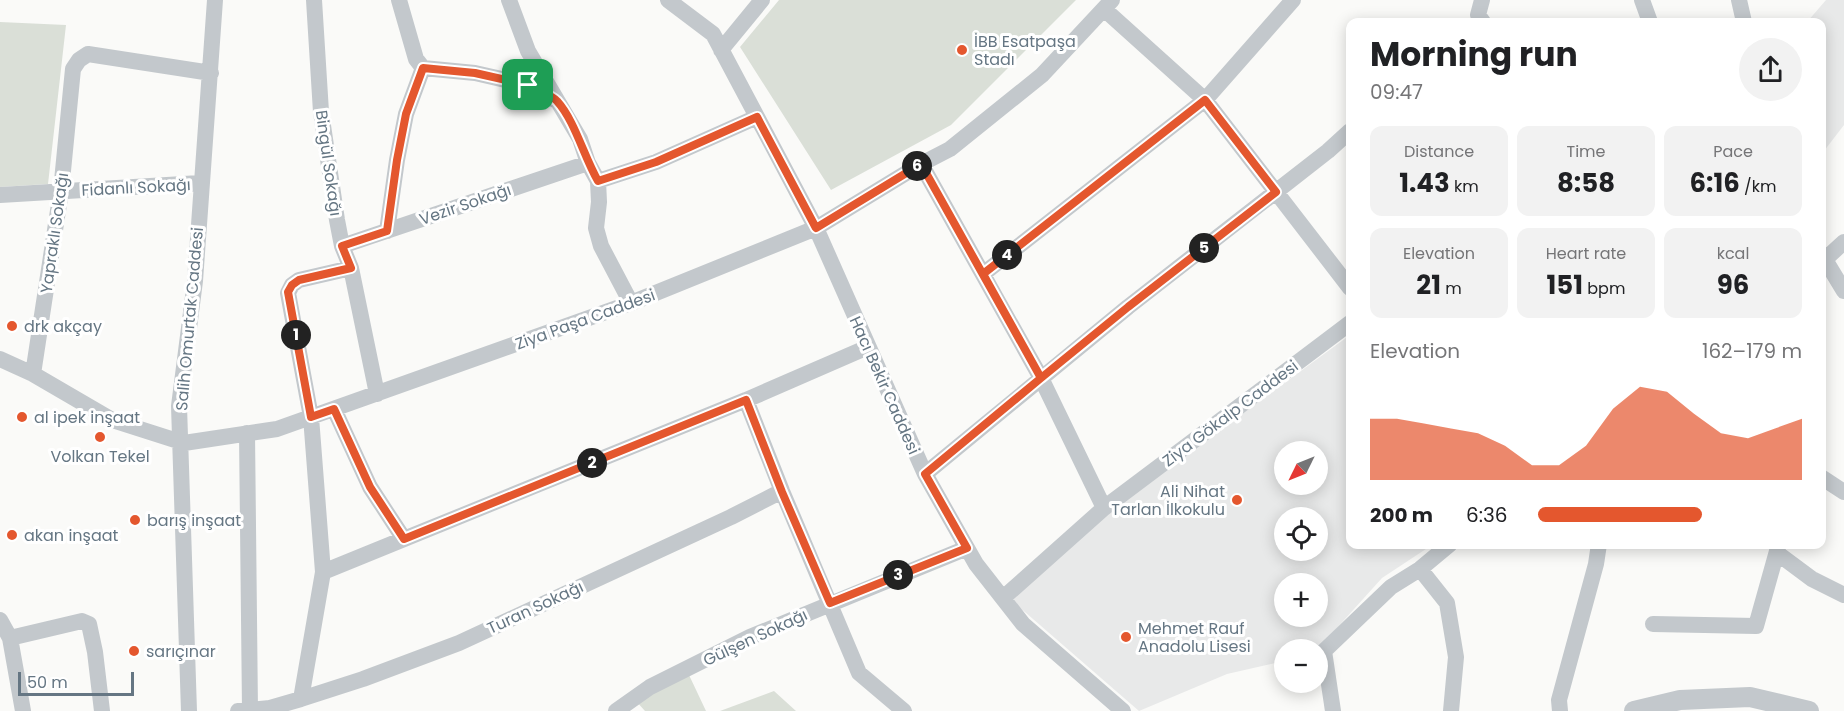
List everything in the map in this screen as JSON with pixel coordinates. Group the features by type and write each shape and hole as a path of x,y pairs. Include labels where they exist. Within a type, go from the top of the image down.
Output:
{"street":[{"name":"Salih Omurtak Caddesi","path":"189,711 179,406 195,281 200,183 211,73 215,0"},
{"name":"Bingül Sokağı","path":"314,0 321,112 337,220 342,246 351,268 377,394"},
{"path":"399,0 416,59 423,68 475,73 528,85 556,100"},
{"path":"509,0 528,51 580,139 588,163 598,181 599,202 596,228 601,246 631,303"},
{"name":"Hacı Bekir Caddesi","path":"668,0 713,34 816,228 925,474 976,564 1023,624 1123,711"},
{"path":"721,50 762,0"},
{"path":"983,274 1205,100 1293,0"},
{"path":"1642,0 1649,18"},
{"path":"1738,0 1743,18"},
{"path":"1108,4 1205,100 1346,283"},
{"name":"Ziya Paşa Caddesi","path":"0,359 33,374 112,420 181,442 278,429 631,303 816,228 921,164 950,149 1041,75 1108,4"},
{"name":"Yapraklı Sokağı","path":"33,374 61,191 75,64 88,54 211,73"},
{"path":"387,231 406,114 423,68"},
{"path":"598,181 656,162 757,117"},
{"path":"925,474 1128,307 1346,135"},
{"name":"Vezir Sokağı","path":"342,246 588,163"},
{"path":"921,164 1041,378 1104,508"},
{"name":"Fidanlı Sokağı","path":"0,195 200,183"},
{"path":"1826,256 1844,242"},
{"path":"1826,265 1844,291"},
{"path":"301,699 323,572 311,417 288,292 299,280 351,268"},
{"name":"Ziya Gökalp Caddesi","path":"1003,598 1104,508 1346,326"},
{"path":"323,572 868,348"},
{"path":"746,400 858,673 904,711"},
{"path":"334,409 370,487 404,539"},
{"path":"244,710 247,433"},
{"path":"1826,480 1844,492"},
{"name":"Turan Sokağı","path":"244,710 282,708 301,699 363,679 459,643 731,518 782,492"},
{"name":"Gülşen Sokağı","path":"616,711 650,687 750,637 967,548"},
{"path":"1333,711 1324,651 1391,587 1420,569 1444,549"},
{"path":"1560,711 1559,700 1598,549"},
{"path":"1653,624 1756,626 1778,549 1812,579 1844,595"},
{"path":"1420,569 1447,603 1456,657 1451,711"},
{"path":"0,620 10,638 23,711"},
{"path":"10,638 82,621 89,624 102,711"},
{"path":"1634,711 1680,700 1750,697 1809,711"}],"shaded area":[{"path":"779,0 1076,0 951,125 831,190 740,47"},
{"path":"1826,0 1844,0 1844,125 1826,148 1826,18 1810,18"},
{"path":"0,22 66,25 48,184 0,187"},
{"name":"Ali Nihat Tarlan İlkokulu","path":"1346,338 1346,549 1426,549 1382,578 1327,639 1274,639 1274,663 1227,674 1139,711 1011,600 1104,515"},
{"path":"689,675 706,711 645,711 636,701"},
{"path":"774,691 796,711 720,711"}],"place":[{"name":"İBB Esatpaşa Stadı","path":"962,50"},
{"name":"drk akçay","path":"12,326"},
{"name":"al ipek inşaat","path":"22,417"},
{"name":"Volkan Tekel","path":"100,437"},
{"name":"Ali Nihat Tarlan İlkokulu","path":"1237,500"},
{"name":"barış inşaat","path":"135,520"},
{"name":"akan inşaat","path":"12,535"},
{"name":"Mehmet Rauf Anadolu Lisesi","path":"1126,637"},
{"name":"sarıçınar","path":"134,651"}],"route":[{"path":"528,85 475,73 423,68 406,114 387,231 342,246 351,268 299,280 289,288 311,417 334,409 370,487 404,539 746,400 782,492 830,603 967,548 925,474 1041,378 983,274 1205,100 1276,192 1041,378 921,164 816,228 757,117 656,162 598,181 588,163 580,139 556,100 528,85"}]}
